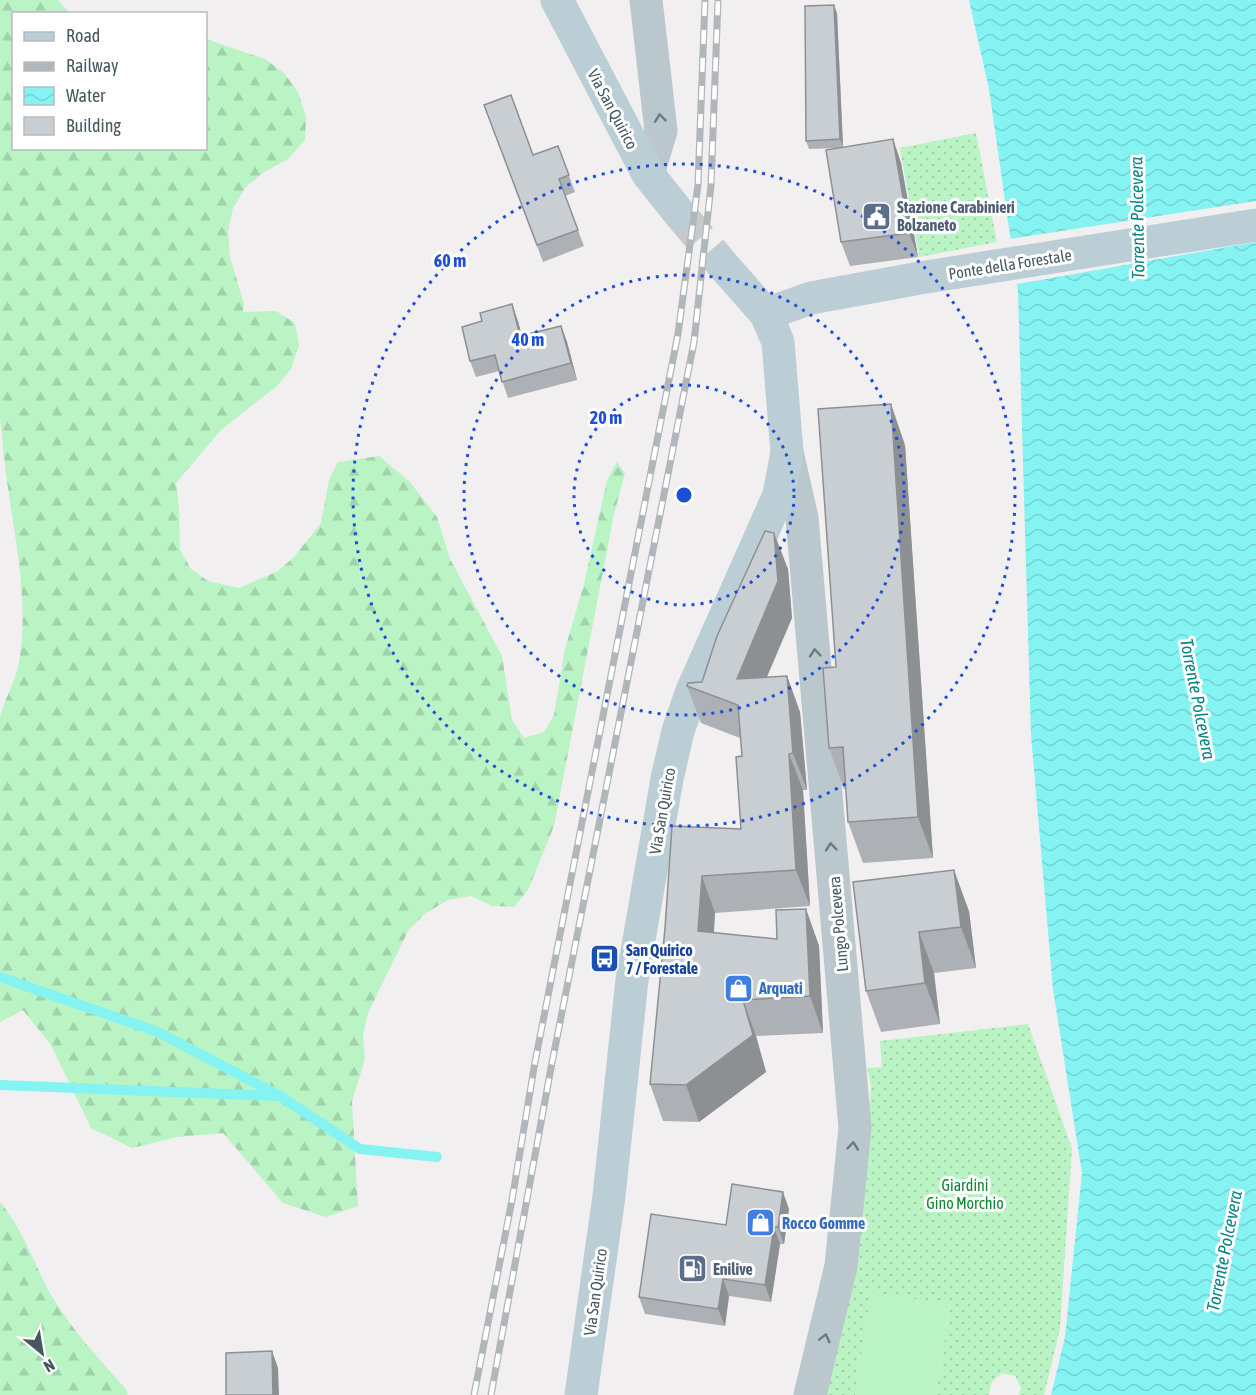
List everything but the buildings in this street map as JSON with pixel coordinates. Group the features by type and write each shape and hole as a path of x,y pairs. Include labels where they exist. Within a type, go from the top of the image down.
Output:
{"main road":[{"name":"Via San Quirico","path":"557,0 648,174 679,213"},
{"name":"Ponte della Forestale","path":"766,314 811,298 1256,225"},
{"name":"Via San Quirico","path":"581,1395 609,1196 632,980 667,779 678,730 692,691 779,495 787,452 778,342 766,314 722,264"}],"street":[{"path":"646,0 661,131 648,174"},
{"name":"Lungo Polcevera","path":"787,452 802,518 855,1128 842,1266 810,1395"}],"green space":[{"path":"0,0 58,0 69,12 12,12 12,150 207,150 207,39 265,59 284,73 298,92 306,116 305,140 288,159 264,172 246,187 233,208 228,232 230,257 244,304 243,312 276,311 295,323 299,345 291,369 277,386 221,430 176,483 180,550 191,569 208,581 239,588 278,571 294,557 321,523 329,480 338,462 379,456 410,482 437,517 450,559 502,656 512,720 524,738 544,732 554,715 565,649 584,584 607,480 617,462 625,473 614,514 554,826 528,890 514,907 492,906 471,896 448,900 426,913 409,929 368,1013 363,1035 365,1059 352,1101 358,1206 326,1217 283,1203 223,1133 177,1137 132,1148 91,1128 51,1045 23,1010 0,1022 0,718 19,662 23,619 18,553 5,471 0,419"},
{"path":"976,133 997,242 919,257 900,148"},
{"name":"Giardini Gino Morchio","path":"1028,1024 1072,1148 1060,1329 1044,1395 1019,1395 1021,1388 1015,1376 1002,1373 991,1383 989,1395 936,1395 950,1305 871,1293 855,1395 825,1395 854,1271 871,1085 867,1068 882,1067 880,1041"},
{"path":"0,1202 22,1235 59,1308 86,1344 126,1389 128,1395 0,1395"},
{"path":"871,1292 950,1305 936,1395 855,1395"}],"water":[{"name":"Torrente Polcevera","path":"969,0 1256,0 1256,1395 1051,1395 1065,1337 1082,1173 1053,989 1031,735 1018,291 989,89"}],"pier":[{"path":"1256,201 1256,242 1017,284 1010,239"}],"waterway":[{"path":"0,977 158,1032 280,1096 360,1149 437,1157"},
{"path":"0,1085 277,1096"}],"tunnel":[{"path":"679,213 722,264"}],"railway":[{"path":"474,1395 512,1200 535,1062 678,334 698,185 705,0"},
{"path":"491,1395 551,1068 694,342 711,185 718,0"}],"place":[{"name":"Stazione Carabinieri Bolzaneto","path":"876,216"},
{"name":"San Quirico 7 / Forestale","path":"605,959"},
{"name":"Arquati","path":"738,988"},
{"name":"Rocco Gomme","path":"761,1223"},
{"name":"Enilive","path":"692,1269"}]}
